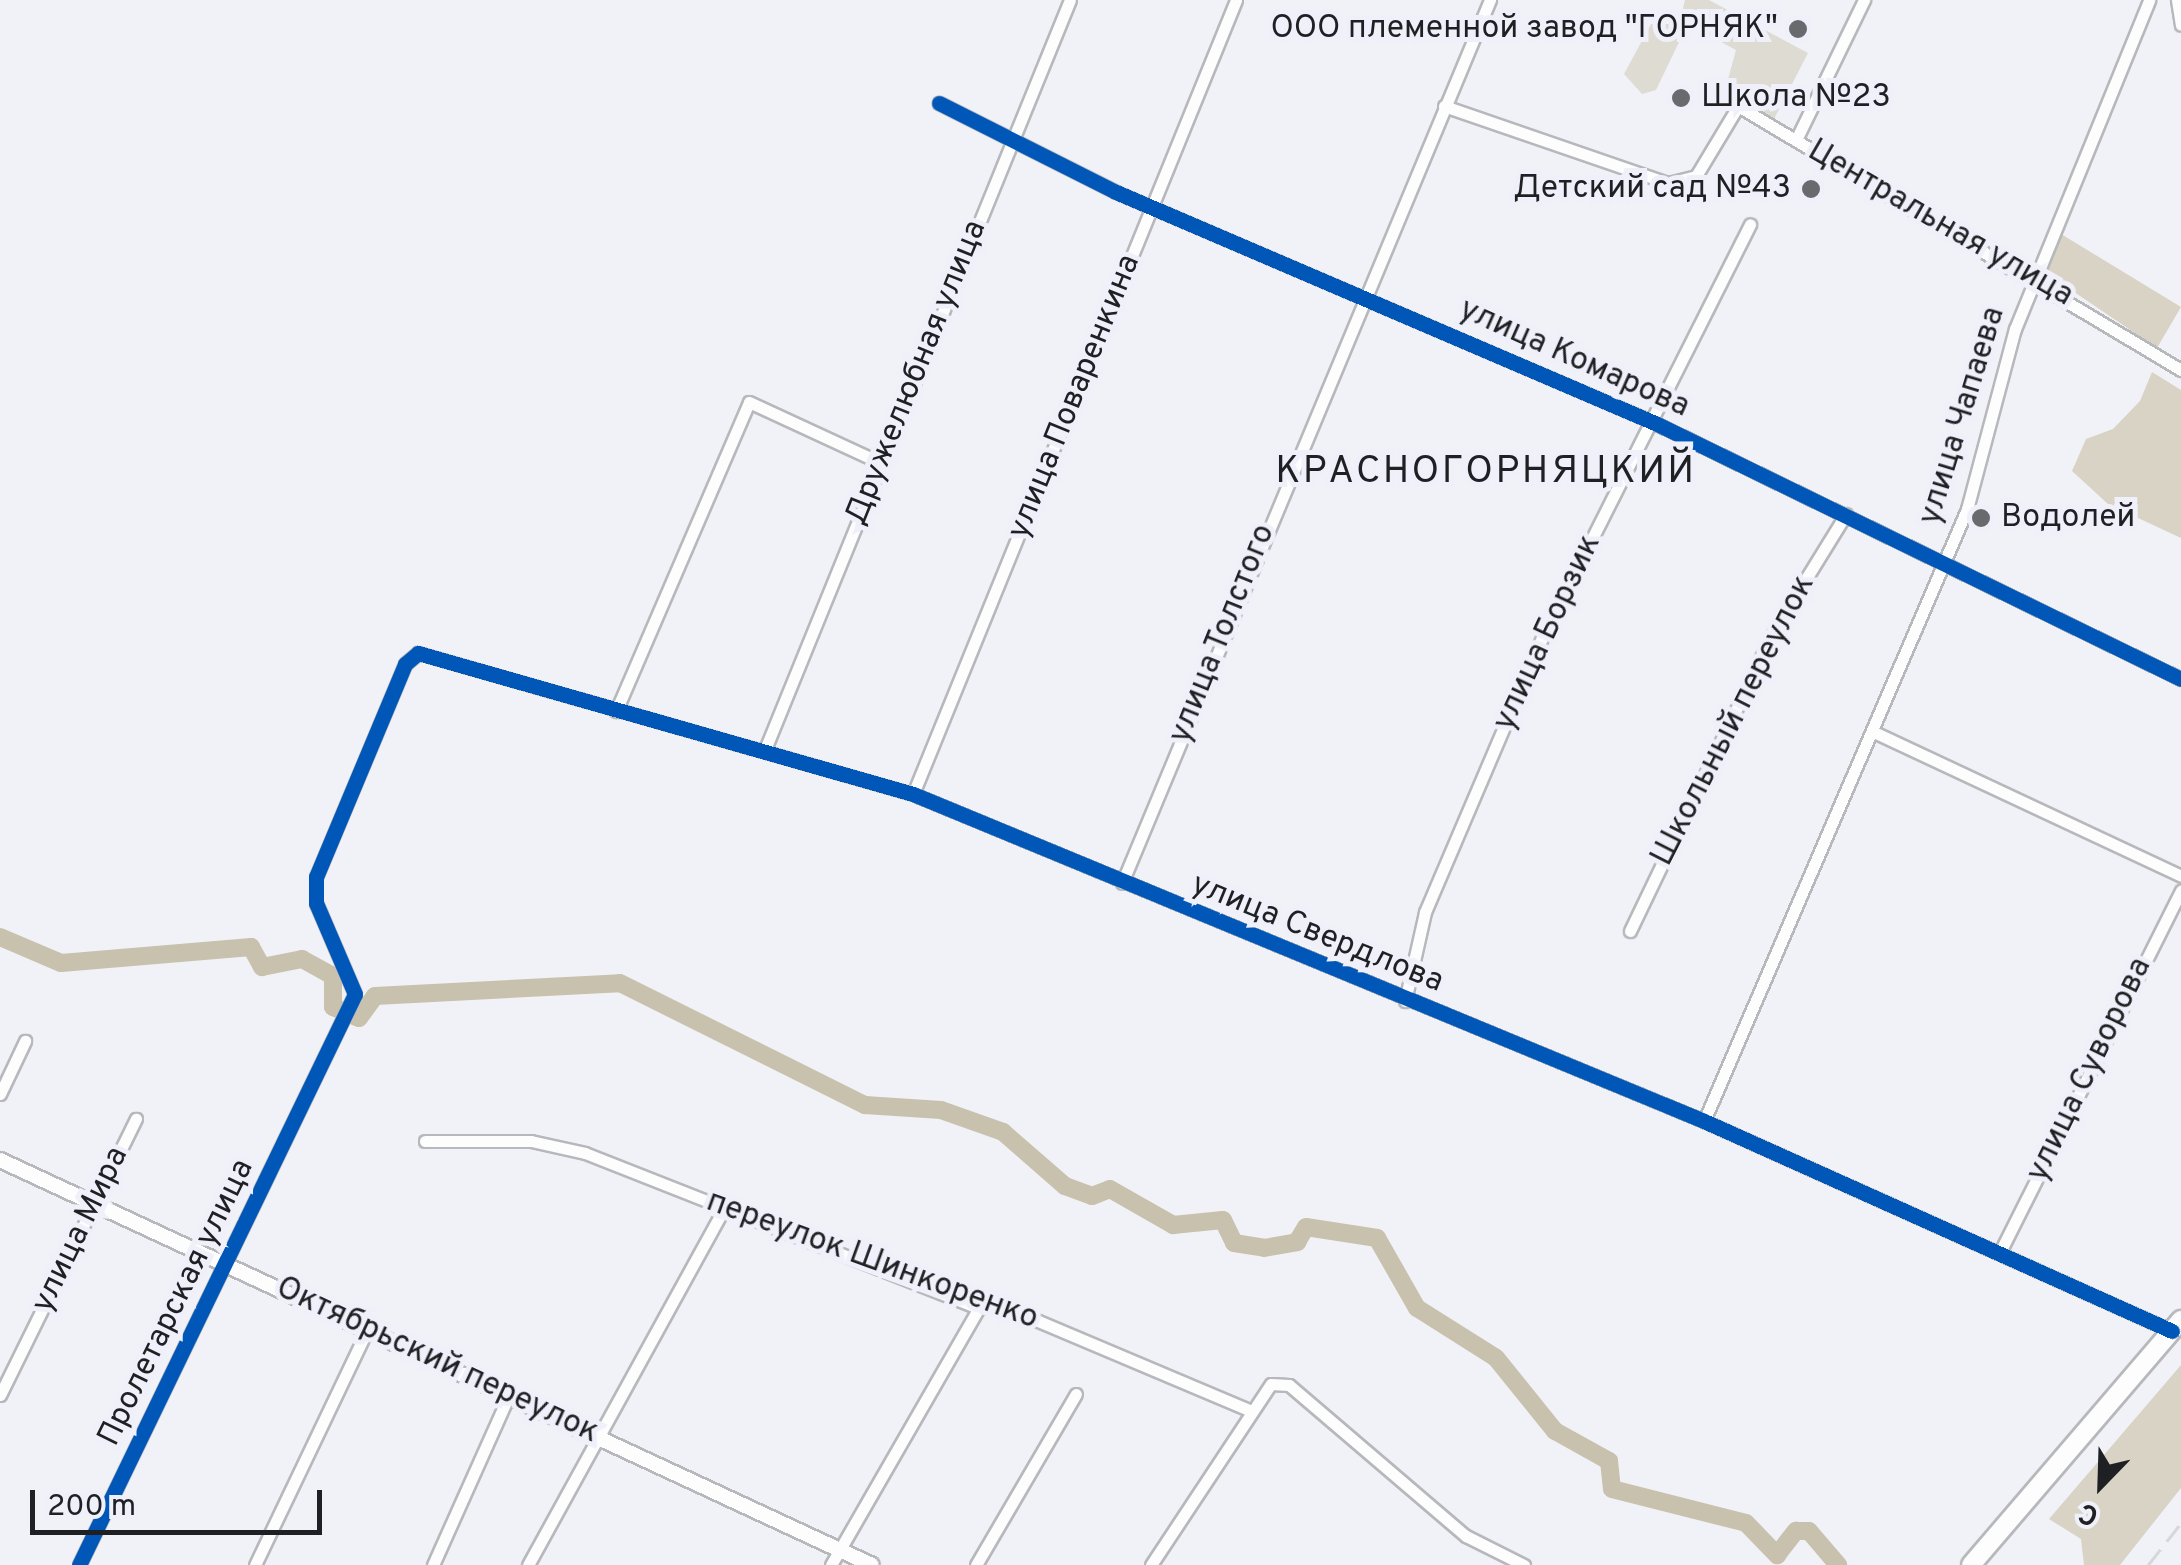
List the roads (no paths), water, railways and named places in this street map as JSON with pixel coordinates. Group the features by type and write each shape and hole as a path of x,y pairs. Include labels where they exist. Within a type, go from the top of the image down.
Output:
{"main road":[{"path":"1971,1565 2176,1326"}],"street":[{"name":"Дружелюбная улица","path":"766,747 1070,0"},
{"name":"улица Поваренкина","path":"913,794 1236,0"},
{"name":"улица Толстого","path":"1122,883 1490,0"},
{"path":"1796,140 1864,0"},
{"name":"улица Чапаева","path":"1704,1121 1946,562 2036,277 2150,0"},
{"path":"2177,0 2181,25"},
{"name":"улица Комарова","path":"938,102 1012,144 1152,207 1656,422 2181,678"},
{"name":"Центральная улица","path":"1444,106 1668,183 1696,176 1738,106 2036,277 2181,370"},
{"name":"улица Борзик","path":"1406,1000 1424,912 1527,673 1656,422 1750,224"},
{"path":"616,711 749,402 879,462"},
{"name":"Школьный переулок","path":"1630,931 1775,628 1846,514"},
{"name":"улица Свердлова","path":"349,1010 355,979 316,902 316,877 405,664 418,652 616,711 766,747 913,794 1704,1121 2176,1326"},
{"path":"1874,732 2181,876"},
{"name":"улица Суворова","path":"2001,1250 2181,891"},
{"name":"Пролетарская улица","path":"79,1565 349,1010"},
{"path":"0,1094 25,1041"},
{"name":"улица Мира","path":"0,1395 136,1119"},
{"name":"переулок Шинкоренко","path":"425,1141 531,1142 585,1153 980,1308 998,1304 1251,1411"},
{"name":"Октябрьский переулок","path":"0,1160 94,1206 370,1326 835,1558 872,1565"},
{"path":"528,1565 724,1209"},
{"path":"835,1558 980,1308"},
{"path":"255,1565 370,1326"},
{"path":"1152,1565 1271,1384 1289,1384 1466,1536 1524,1565"},
{"path":"433,1565 510,1393"},
{"path":"976,1565 1076,1394"}],"waterway":[{"path":"0,937 61,963 251,947 262,967 302,959 333,976 333,1007 359,1018 375,996 620,983 865,1105 941,1110 1003,1132 1065,1186 1092,1196 1110,1189 1173,1225 1223,1220 1234,1243 1264,1248 1297,1242 1306,1227 1377,1238 1417,1308 1496,1358 1555,1431 1609,1461 1612,1489 1746,1523 1777,1555 1796,1531 1809,1531 1838,1565"}],"railway":[{"path":"2148,1565 2181,1523"}],"place":[{"name":"ООО племенной завод \"ГОРНЯК\"","path":"1798,29"},
{"name":"Школа №23","path":"1681,98"},
{"name":"Детский сад №43","path":"1811,189"},
{"name":"Водолей","path":"1981,518"}],"district":[{"name":"КРАСНОГОРНЯЦКИЙ","path":"1486,473"}]}
